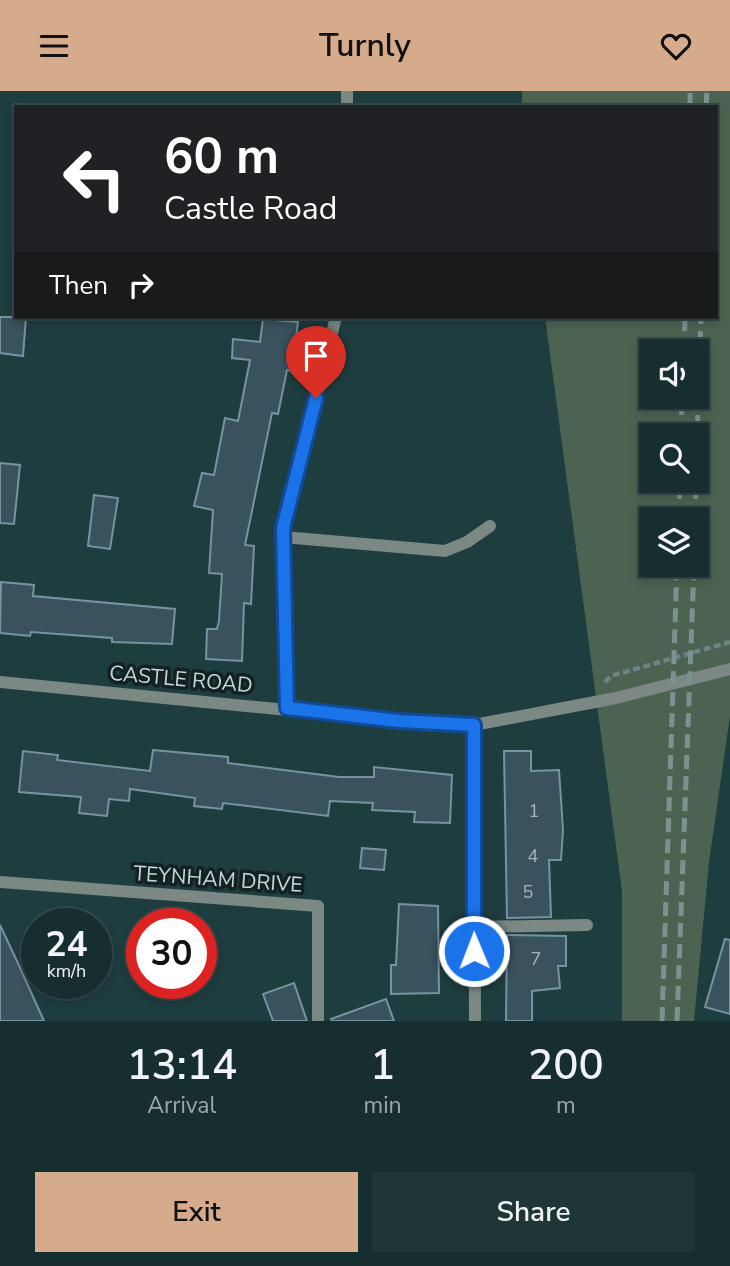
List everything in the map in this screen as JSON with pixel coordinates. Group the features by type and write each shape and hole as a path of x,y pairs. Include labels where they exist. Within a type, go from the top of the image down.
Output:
{"street":[{"path":"287,708 283,537 336,319"},
{"path":"283,537 444,551 467,542 490,526"},
{"name":"CASTLE ROAD","path":"0,682 399,721 474,725 616,698 730,669"},
{"path":"474,725 475,1021"},
{"name":"TEYNHAM DRIVE","path":"0,882 318,906 318,1021"},
{"path":"474,927 587,925"}],"path":[{"path":"611,676 730,642"}],"green space":[{"path":"522,91 730,91 730,716 709,862 694,1021 622,1021 622,891 545,319 718,319 718,105 522,105"}],"building":[{"path":"0,317 26,319 23,356 0,353"},
{"path":"263,319 298,322 292,371 287,370 278,414 272,413 245,545 254,546 251,604 244,603 242,661 206,659 207,629 217,629 219,621 222,574 209,573 213,510 194,506 202,473 214,475 225,418 238,421 250,360 232,358 233,339 260,342"},
{"path":"0,463 20,465 14,524 0,523"},
{"path":"94,495 118,498 110,549 88,546"},
{"path":"1,582 34,585 33,596 175,609 172,644 112,642 112,638 31,632 30,636 0,633"},
{"path":"153,750 228,757 228,763 339,777 374,777 374,767 452,775 450,823 414,822 415,812 372,810 373,803 330,801 328,816 223,803 222,809 194,806 195,798 130,789 129,801 109,799 107,816 79,813 81,797 19,792 23,751 58,755 57,760 150,771"},
{"path":"504,751 531,751 531,771 559,770 563,830 561,860 549,860 551,917 507,918"},
{"path":"362,848 386,850 384,870 360,868"},
{"path":"399,904 438,906 439,993 391,994 391,965 396,965"},
{"path":"0,925 21,970 21,999 34,999 44,1021 0,1021"},
{"path":"507,935 566,936 566,966 558,966 560,988 532,991 532,1021 506,1021"},
{"path":"725,939 730,940 730,1014 705,1007"},
{"path":"294,983 307,1021 273,1021 263,994"},
{"path":"386,999 394,1021 331,1019"}],"railway":[{"path":"690,91 690,105"},
{"path":"706,105 707,91"},
{"path":"684,339 685,319"},
{"path":"698,423 701,319"},
{"path":"681,423 682,409"},
{"path":"679,507 680,493"},
{"path":"695,507 696,493"},
{"path":"662,1021 677,577"},
{"path":"677,1021 694,577"}],"route":[{"path":"316,398 283,528 287,708 399,721 474,725 474,951"}]}
